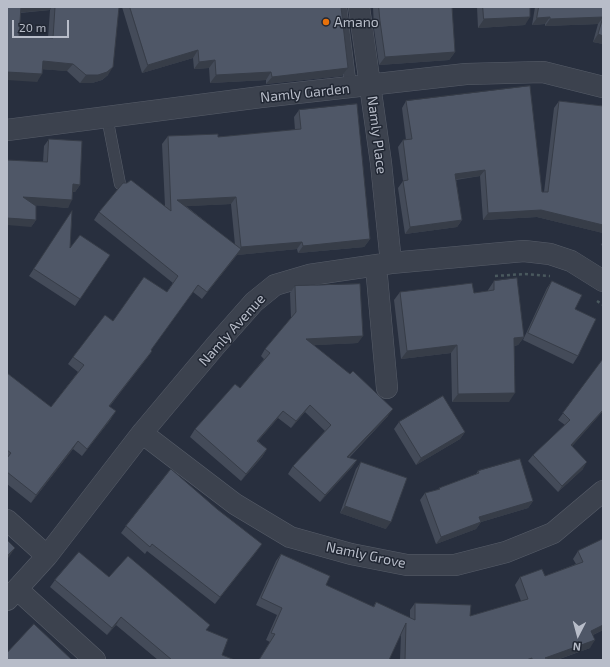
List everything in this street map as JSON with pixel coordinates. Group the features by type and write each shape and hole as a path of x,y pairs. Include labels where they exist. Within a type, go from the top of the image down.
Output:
{"street":[{"name":"Namly Place","path":"359,7 361,87 381,163 387,388"},
{"name":"Namly Garden","path":"7,130 466,74 543,72 603,87"},
{"name":"Namly Avenue","path":"12,595 47,556 142,433 254,302 275,285 309,275 383,265 524,251 550,254 571,261 597,289"},
{"name":"Namly Grove","path":"142,433 235,504 290,537 351,554 407,565 455,565 506,552 553,533 603,491"},
{"path":"7,520 47,556"},
{"path":"12,595 95,660"}],"lane":[{"name":"Namly Place","path":"341,7 361,87"},
{"path":"107,118 120,184"}],"path":[{"path":"494,276 525,274 551,276"},
{"path":"597,289 603,305"}],"building":[{"path":"7,7 21,7 19,36 53,38 55,7 119,7 113,67 107,72 98,75 86,75 73,64 43,61 42,74 7,72"},
{"path":"130,7 341,7 348,68 272,77 271,72 216,75 215,60 199,62 198,50 148,65"},
{"path":"379,7 452,7 455,52 385,57"},
{"path":"483,7 530,7 530,17 484,19"},
{"path":"539,7 603,7 603,17 537,18"},
{"path":"603,17 603,36 598,34"},
{"path":"530,86 542,192 548,192 559,101 603,106 603,225 541,210 488,213 485,170 455,174 462,220 410,227 403,181 408,180 403,140 412,139 406,101"},
{"path":"357,104 370,239 303,246 302,242 241,247 236,197 177,200 241,249 207,292 198,285 151,350 152,351 109,406 116,411 87,449 78,441 36,495 7,472 7,458 11,453 7,450 7,373 51,407 84,365 73,357 105,315 113,321 144,277 167,292 178,276 99,212 123,183 127,183 131,180 171,211 168,136 218,134 218,137 301,129 299,110"},
{"path":"49,139 82,141 80,185 73,184 72,200 23,197 36,206 36,220 7,218 7,160 47,162"},
{"path":"72,211 70,248 80,235 110,255 80,299 34,269"},
{"path":"517,278 524,337 514,338 515,393 458,394 457,345 407,351 400,292 472,283 474,293 494,290 494,281"},
{"path":"552,281 582,295 575,309 596,319 578,356 528,333"},
{"path":"360,284 363,336 306,339 350,374 353,371 393,409 347,457 357,460 325,495 293,466 331,425 310,405 296,421 283,411 257,441 267,449 246,474 195,429 235,384 240,388 270,353 265,349 296,312 295,286"},
{"path":"603,359 603,410 571,445 587,462 562,486 533,455 570,420 563,413"},
{"path":"443,396 465,432 421,458 399,422"},
{"path":"520,459 533,501 479,517 481,522 441,537 425,493 440,489 439,488 479,473 478,471"},
{"path":"361,462 407,478 391,522 345,506"},
{"path":"171,469 217,509 262,544 220,597 152,544 150,547 126,526"},
{"path":"603,539 603,625 591,631 595,640 545,658 559,660 532,660 532,658 526,660 405,660 406,623 389,660 259,660 275,634 271,633 282,608 261,598 281,554 330,576 326,585 374,607 376,602 415,620 415,603 471,605 470,616 528,599 520,577 542,569 545,576 583,562 578,551"},
{"path":"7,540 15,548 7,556"},
{"path":"79,552 109,577 128,556 210,625 206,630 228,639 222,655 235,660 172,660 121,617 112,628 55,580"},
{"path":"34,624 72,660 7,660 7,653"}],"place":[{"name":"Amano","path":"326,22"}]}
